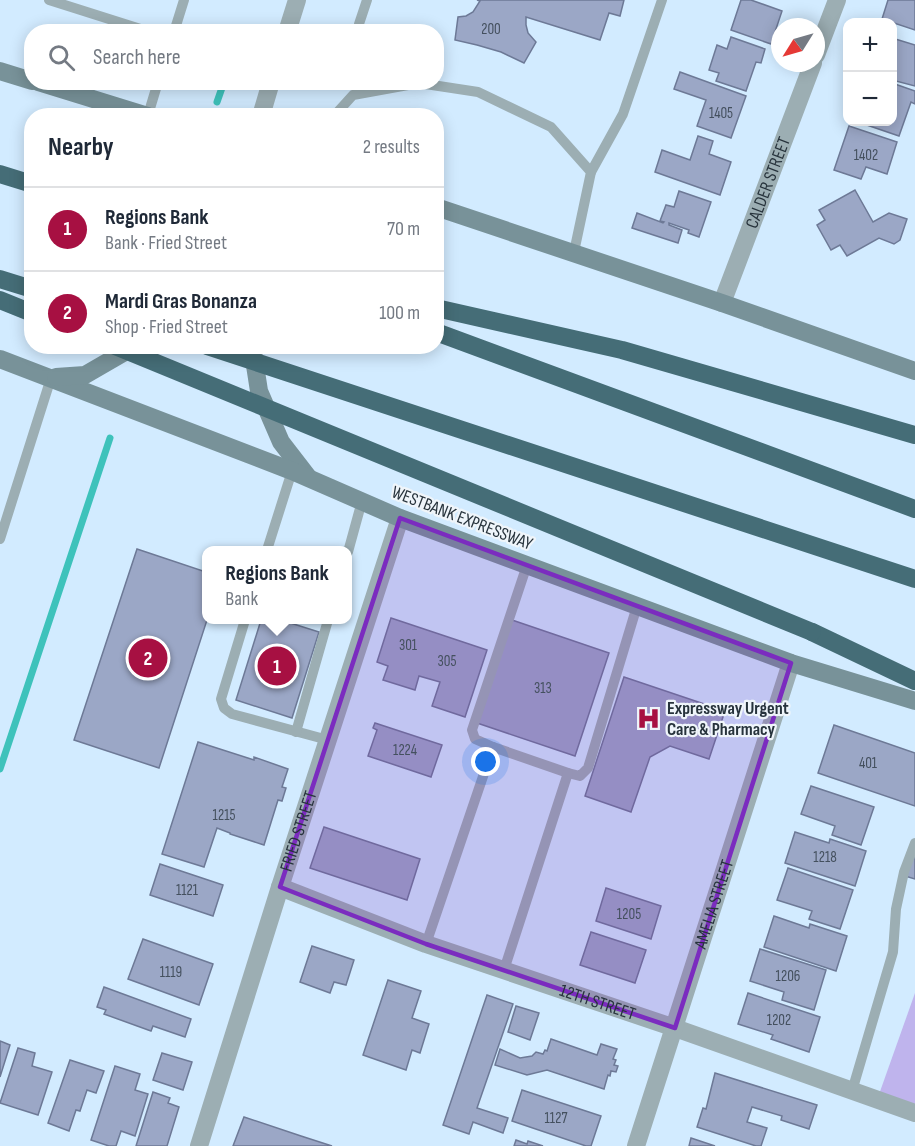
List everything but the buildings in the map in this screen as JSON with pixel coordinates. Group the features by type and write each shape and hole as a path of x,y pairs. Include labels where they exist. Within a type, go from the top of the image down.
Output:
{"highway":[{"path":"0,174 24,182"},
{"path":"0,279 24,286"},
{"path":"0,300 24,310"},
{"path":"444,311 622,350 915,435"},
{"path":"444,335 915,509"},
{"path":"134,354 812,632 915,681"},
{"path":"231,354 915,579"}],"main road":[{"path":"0,71 24,78"},
{"path":"60,90 110,108"},
{"path":"444,210 574,252 915,371"},
{"path":"51,378 85,375 121,354"},
{"path":"252,354 260,391 281,442 300,474"},
{"name":"WESTBANK EXPRESSWAY","path":"0,359 300,474 400,518 791,663 915,701"}],"street":[{"path":"290,24 297,0"},
{"path":"825,31 837,0"},
{"name":"CALDER STREET","path":"722,303 810,72"},
{"path":"263,108 269,90"},
{"name":"FRIED STREET","path":"199,1146 280,887 400,518"},
{"name":"AMELIA STREET","path":"636,1146 791,663"},
{"name":"12TH STREET","path":"280,887 426,944 675,1028 915,1113"}],"lane":[{"path":"49,0 125,24"},
{"path":"176,24 184,0"},
{"path":"359,24 367,0"},
{"path":"574,252 591,172 622,114 662,0"},
{"path":"444,87 478,92 551,128 591,172"},
{"path":"150,108 156,90"},
{"path":"341,108 353,95 366,90"},
{"path":"0,539 51,378"},
{"path":"269,546 300,474"},
{"path":"350,546 362,501"},
{"path":"527,565 472,730 475,739 493,747 580,776 588,768 637,606"},
{"path":"244,624 221,699 224,708 232,714 328,740"},
{"path":"296,732 327,624"},
{"path":"426,944 493,747"},
{"path":"504,970 568,773"},
{"path":"852,1091 893,952 896,909 904,872 915,843"}],"highlighted area":[{"path":"400,518 791,663 675,1028 426,944 280,887"}],"shaded area":[{"path":"915,993 915,1113 877,1100"}],"waterway":[{"path":"217,102 221,90"},
{"path":"0,769 110,438"}],"place":[{"name":"Mardi Gras Bonanza","path":"148,658"},
{"name":"Regions Bank","path":"277,666"},
{"name":"Expressway Urgent Care & Pharmacy","path":"649,718"}]}
